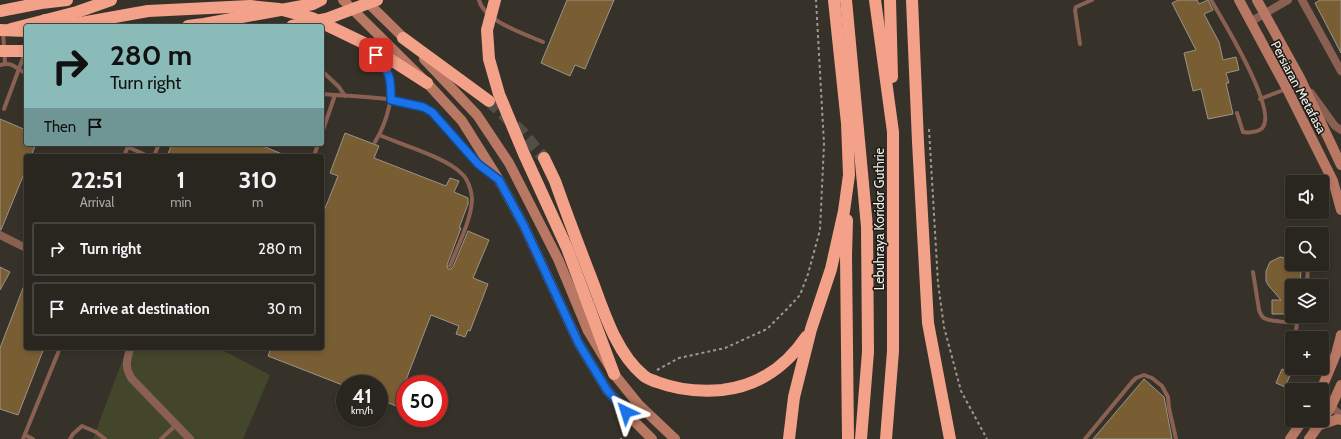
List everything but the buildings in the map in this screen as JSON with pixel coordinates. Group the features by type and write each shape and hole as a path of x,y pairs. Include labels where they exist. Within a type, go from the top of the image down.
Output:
{"highway":[{"path":"0,11 43,1 67,0"},
{"path":"29,24 77,12 111,0"},
{"path":"45,20 62,24 82,24 148,11 186,0"},
{"path":"204,24 312,4 321,0"},
{"path":"302,24 326,19 378,0"},
{"path":"495,0 487,30 489,59 499,94 524,154 567,248 614,374"},
{"path":"834,0 847,123 849,175 846,255 848,439"},
{"name":"Lebuhraya Koridor Guthrie","path":"846,0 867,227 868,352 861,439"},
{"name":"Lebuhraya Koridor Guthrie","path":"875,0 893,132 893,351 886,439"},
{"path":"890,0 893,132"},
{"path":"912,0 928,323 950,439"},
{"path":"148,11 250,6 279,9 312,18 368,45 427,83"},
{"path":"1,31 24,25"},
{"path":"1,31 24,31"},
{"path":"403,38 489,101"},
{"path":"0,51 24,55"},
{"path":"544,158 612,332 632,364 644,377 666,386 687,390 709,391 738,388 761,379 783,364 797,350 811,329"},
{"path":"789,439 794,397 811,329 831,269 844,211 849,175"}],"main road":[{"path":"343,0 427,83 462,121 499,180 524,226 579,344 607,390 652,439"},
{"path":"364,0 434,69 477,115 509,163 558,259 588,331 614,374 639,405 675,439"},
{"name":"Persiaran Metafasa","path":"1239,0 1287,89 1333,180 1341,210"},
{"name":"Persiaran Metafasa","path":"1257,0 1300,78 1341,165"},
{"path":"1325,383 1336,354 1341,335"},
{"path":"1329,400 1341,385"},
{"path":"1329,420 1341,420"},
{"path":"1290,439 1298,427"},
{"path":"1309,439 1317,427"}],"street":[{"path":"1250,22 1288,0"},
{"path":"1302,0 1341,71"},
{"path":"1300,78 1335,126 1341,130"},
{"path":"0,235 24,247"},
{"path":"130,350 126,366 132,379 190,439"},
{"path":"1329,406 1341,415"}],"lane":[{"path":"479,0 480,4 493,19 543,42"},
{"path":"1080,44 1075,10 1076,7 1092,0"},
{"path":"1211,0 1254,77 1265,115 1263,128 1261,130 1247,133 1243,132 1237,113"},
{"path":"1,31 5,63"},
{"path":"368,45 388,71 391,82 391,100 379,135 375,142"},
{"path":"4,109 24,55"},
{"path":"0,64 14,64 19,71 24,72"},
{"path":"324,73 339,87 344,96"},
{"path":"1260,99 1287,89"},
{"path":"324,94 391,100 423,107 432,112 478,164 499,180"},
{"path":"324,127 335,95"},
{"path":"379,135 443,161 463,174 467,181 472,199 470,216 450,266"},
{"path":"129,146 144,154"},
{"path":"1253,272 1261,316 1264,319 1285,322"},
{"path":"1296,331 1297,323"},
{"path":"33,439 24,437 59,350"},
{"path":"1085,439 1132,382 1136,378 1144,375 1152,378 1162,386 1168,397 1176,439"},
{"path":"1323,375 1327,378"},
{"path":"161,439 176,425"},
{"path":"70,439 82,426 96,432 106,439"}],"path":[{"path":"658,370 679,358 725,348 766,329 800,295 808,274 820,230 824,144 816,0"},
{"path":"929,126 938,283 944,327 960,391 987,439"}],"green space":[{"path":"126,350 222,350 270,375 243,439 93,439"}],"tunnel":[{"path":"489,101 522,132 544,158"}],"route":[{"path":"376,55 388,71 391,82 391,100 423,107 432,112 478,164 499,180 524,226 579,344 607,390 626,412"}]}
